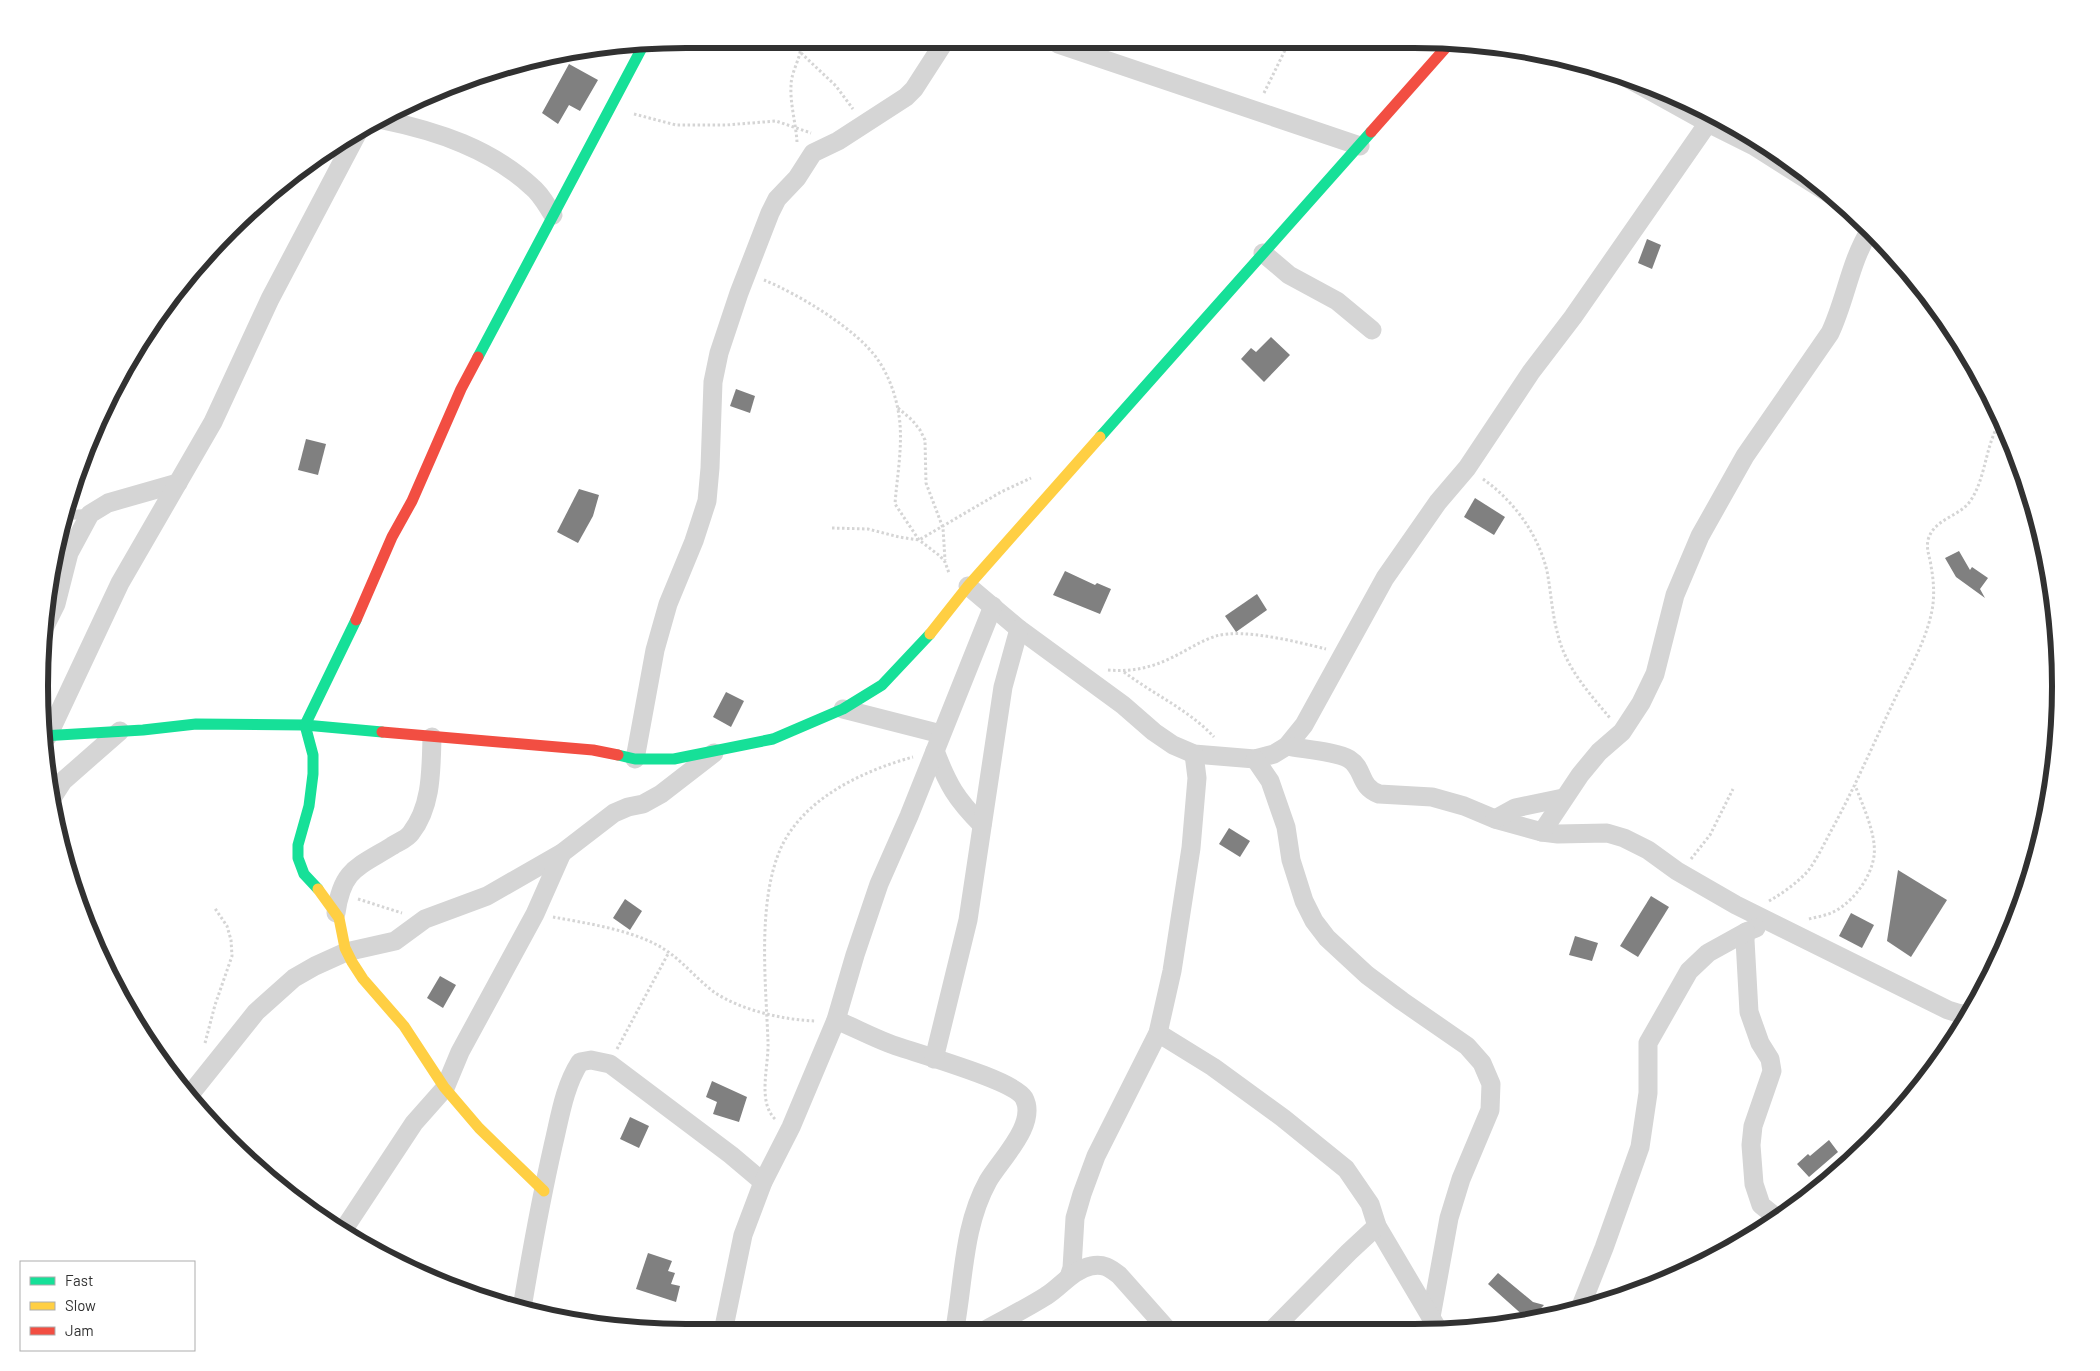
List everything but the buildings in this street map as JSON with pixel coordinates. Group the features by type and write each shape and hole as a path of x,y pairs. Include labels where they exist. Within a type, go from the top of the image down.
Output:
{"street":[{"path":"635,759 651,668 668,604 694,541 706,501 710,468 713,382 719,353 747,274 777,200 797,178 813,153 838,141 906,97 914,89 941,47"},
{"path":"1067,47 1360,146"},
{"path":"50,736 196,724 267,726 306,724 432,737 593,750 635,759 674,759 774,739 843,709 882,685 921,645 968,586 1445,48"},
{"path":"544,1191 465,1112 445,1088 418,1045 396,1016 367,984 346,952 341,922 336,913 323,894 306,877 298,857 298,842 309,806 315,762 306,724 350,634 392,537 412,500 461,389 641,49"},
{"path":"1664,98 1765,153"},
{"path":"388,121 441,134 505,166 534,188 553,214"},
{"path":"968,586 1019,629 1123,705 1172,745 1194,754 1255,758 1274,754 1287,746 1304,725 1384,578 1438,502 1467,468 1532,372 1573,317 1708,123"},
{"path":"49,728 120,583 213,422 270,299 353,141"},
{"path":"1542,832 1563,798 1588,764 1622,732 1641,703 1655,674 1675,595 1700,536 1745,456 1830,333 1839,314 1852,266 1867,235"},
{"path":"1262,253 1288,275 1337,301 1372,330"},
{"path":"52,612 56,604 69,553 90,514 108,503 178,483"},
{"path":"725,1324 743,1235 763,1182 791,1127 836,1020 879,884 909,816 993,606"},
{"path":"934,1059 968,920 1002,687 1019,629"},
{"path":"843,709 938,742"},
{"path":"56,782 120,731"},
{"path":"336,913 339,894 354,870 410,835 421,819 429,794 432,737"},
{"path":"938,742 952,791 982,825"},
{"path":"1287,746 1350,759 1359,768 1364,783 1372,792 1379,794 1432,797 1464,806 1495,819 1542,832 1558,834 1607,833 1624,838 1648,850 1677,871 1709,890 1751,912 1948,1010 1961,1014"},
{"path":"193,1091 256,1012 294,978 314,966 346,952 395,941 424,919 487,896 562,853 614,813 647,802 681,780 715,752"},
{"path":"1069,1277 1072,1268 1075,1218 1082,1194 1100,1148 1158,1033 1172,970 1191,848 1198,778 1194,754"},
{"path":"1255,758 1270,781 1286,827 1291,860 1296,876 1304,901 1314,921 1328,938 1367,974 1402,1002 1467,1046 1482,1063 1491,1084 1490,1110 1461,1179 1449,1218 1435,1323"},
{"path":"1495,819 1516,808 1563,798"},
{"path":"346,1226 414,1123 445,1088 460,1052 536,914 562,853"},
{"path":"1583,1301 1640,1147 1648,1093 1648,1043 1689,971 1708,954 1746,932 1773,923"},
{"path":"1746,932 1750,1012 1760,1043 1770,1060 1772,1071 1753,1126 1751,1145 1754,1184 1761,1205 1772,1214"},
{"path":"836,1020 888,1043 1012,1088 1020,1093 1025,1100 1028,1110 1026,1123 1020,1136 995,1170 977,1206 971,1223 956,1324"},
{"path":"1158,1033 1213,1067 1283,1118 1346,1169 1370,1204 1377,1226 1434,1323"},
{"path":"523,1303 544,1191 570,1077 580,1062 591,1060 610,1064 731,1155 763,1182"},
{"path":"1278,1324 1377,1226"},
{"path":"997,1324 1047,1296 1083,1268 1102,1265 1111,1268 1162,1324"}],"lane":[{"path":"71,514 90,514"},
{"path":"59,566 64,574"}],"path":[{"path":"797,178 796,128 791,86 793,72 801,53 801,47"},
{"path":"1255,111 1287,47"},
{"path":"801,53 850,102 862,125"},
{"path":"611,106 676,125 726,126 771,121 785,123 796,128"},
{"path":"747,274 778,286 814,306 867,347 879,360 893,387 900,425 900,475 895,504 919,540 945,562"},
{"path":"898,408 912,420 925,440 926,483 942,528 945,562 957,602"},
{"path":"1751,912 1793,885 1808,870 1843,810 1920,644 1931,616 1934,592 1927,550 1928,540 1934,529 1943,520 1970,502 1977,490 1988,449 1997,426"},
{"path":"1467,468 1492,486 1511,506 1534,536 1545,566 1558,635 1566,659 1576,676 1622,732"},
{"path":"832,528 868,529 919,540 1001,492 1038,476"},
{"path":"1100,670 1124,671 1148,668 1170,659 1207,639 1226,634 1275,637 1344,654"},
{"path":"1124,671 1152,693 1204,726 1216,739 1227,757"},
{"path":"791,1127 777,1120 768,1112 766,1105 768,1042 766,1014 766,921 770,885 780,850 796,825 816,803 837,789 938,742"},
{"path":"1773,923 1832,913 1846,904 1869,872 1874,856 1874,844 1869,824 1854,784"},
{"path":"1677,871 1703,847 1733,789"},
{"path":"339,894 424,919"},
{"path":"204,1050 215,1005 232,956 231,940 227,926 214,907"},
{"path":"536,914 643,938 669,952 715,992 766,1014 802,1020 836,1020"},
{"path":"610,1064 632,1019 669,952"}],"traffic: fast":[{"path":"478,357 641,49"},
{"path":"1100,437 1371,132"},
{"path":"318,889 304,874 298,858 298,845 309,806 313,774 313,755 305,725 356,620"},
{"path":"618,755 635,759 674,759 773,739 843,709 882,685 930,634"},
{"path":"50,736 143,730 196,724 305,725 382,732"}],"traffic: slow":[{"path":"930,634 968,586 1100,437"},
{"path":"318,889 339,918 345,948 363,979 404,1026 444,1087 479,1128 544,1191"}],"traffic: jam":[{"path":"1371,132 1445,48"},
{"path":"356,620 392,537 412,501 461,389 478,357"},
{"path":"382,732 593,750 618,755"}]}
